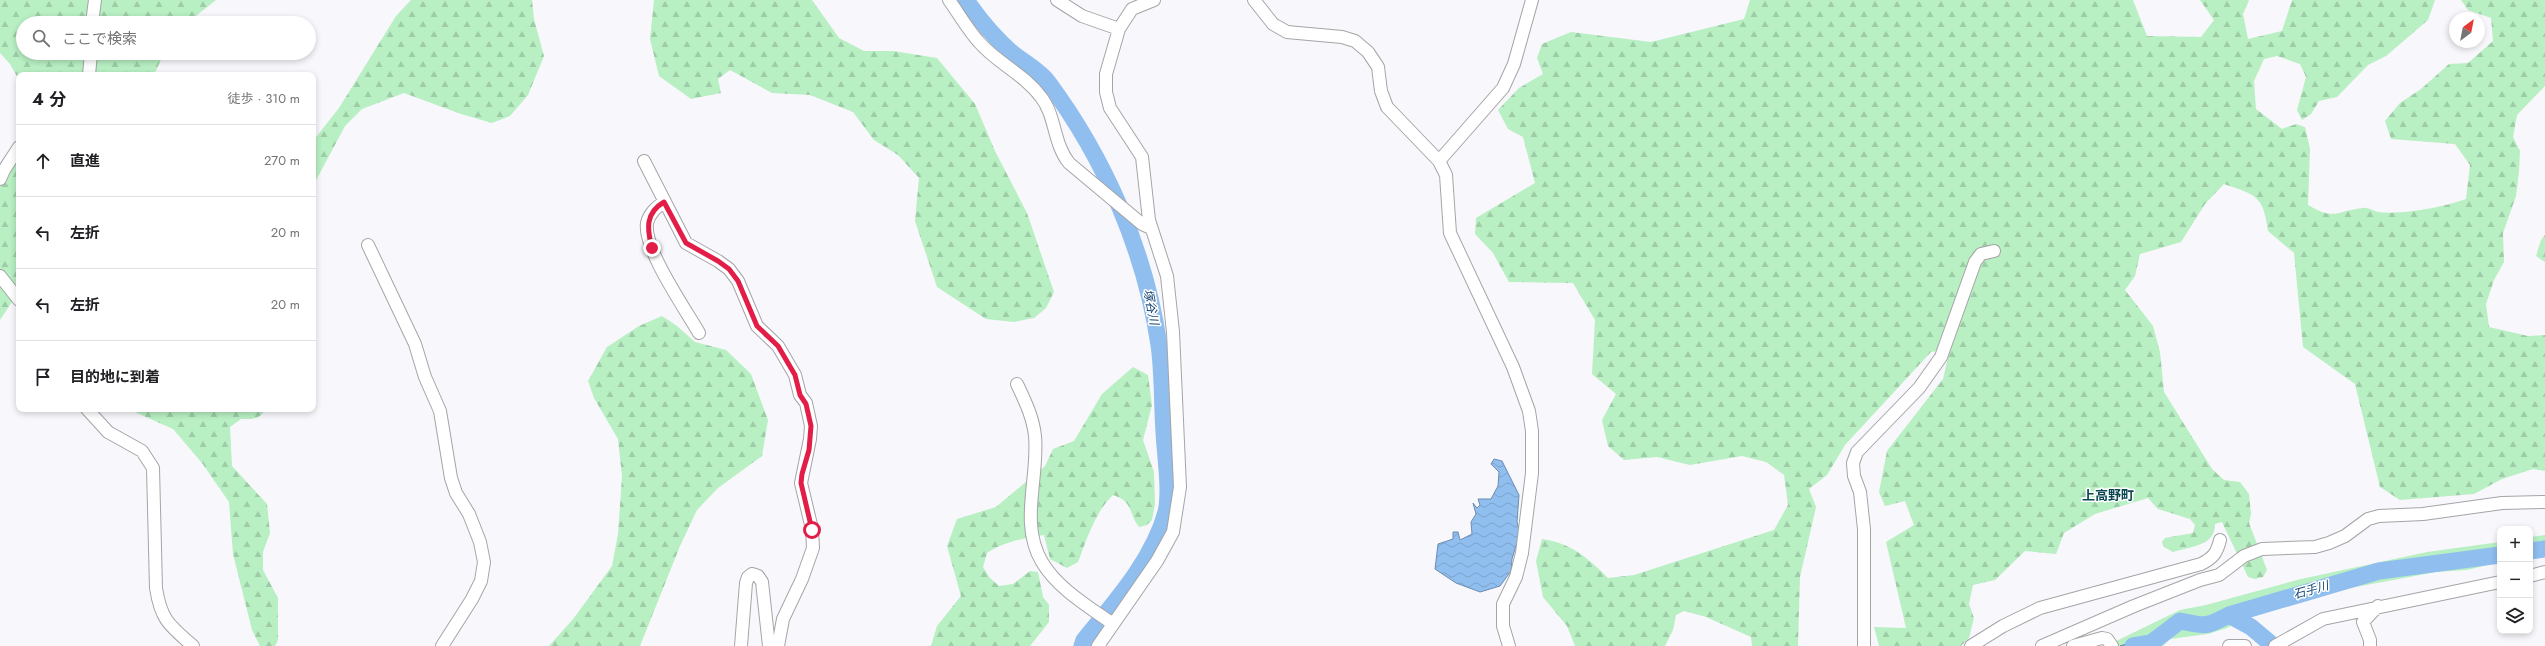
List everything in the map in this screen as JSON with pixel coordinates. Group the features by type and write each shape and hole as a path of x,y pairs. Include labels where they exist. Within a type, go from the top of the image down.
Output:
{"street":[{"path":"93,16 96,0"},
{"path":"949,0 979,42 1032,85 1042,98 1050,114 1062,154 1069,163 1142,224 1151,228"},
{"path":"1057,0 1082,16 1118,29"},
{"path":"1098,646 1111,623 1157,560 1173,532 1180,487 1170,298 1167,276 1151,228 1145,201 1142,157 1110,108 1106,92 1106,74 1118,29 1132,10 1154,0"},
{"path":"1254,0 1273,24 1287,32 1342,37 1355,41 1368,52 1378,67 1381,91 1387,106 1439,161 1446,175 1450,233 1513,367 1529,411 1532,431 1530,500 1516,577 1503,604 1503,626 1509,646"},
{"path":"1439,161 1503,88 1514,64 1532,0"},
{"path":"89,72 90,60"},
{"path":"0,179 16,152"},
{"path":"644,161 686,243 718,261 738,281 757,326 778,346 795,375 800,395 806,404 811,426 810,439 801,483 812,530 813,548 802,579 783,619 778,646"},
{"path":"664,202 653,211 647,223 652,248 664,274 699,333"},
{"path":"368,245 415,344 425,377 440,411 451,478 456,493 470,514 480,542 484,562 481,581 472,599 442,646"},
{"path":"1864,646 1864,529 1860,492 1854,476 1853,463 1857,452 1930,374 1942,357 1975,262 1981,254 1994,251"},
{"path":"0,276 16,296"},
{"path":"1017,384 1031,415 1035,435 1031,530 1034,546 1042,563 1052,576 1111,623"},
{"path":"90,412 108,432 142,451 153,468 156,588 159,605 163,617 193,646"},
{"path":"2042,646 2200,580 2219,575 2244,556 2262,549 2315,547 2345,536 2368,519 2379,516 2423,514 2502,503 2545,502"},
{"path":"1971,646 2003,626 2040,608 2201,564 2212,558 2218,550 2220,540"},
{"path":"2533,575 2545,572"},
{"path":"741,646 746,583 748,577 752,574 758,576 762,582 769,646"},
{"path":"2275,646 2311,624 2342,615 2378,606 2497,583"},
{"path":"2363,622 2378,606"},
{"path":"2342,615 2363,622"},
{"path":"2363,622 2370,640 2370,646"},
{"path":"2073,646 2102,638 2111,644"},
{"path":"2229,646 2245,646"}],"green space":[{"path":"0,0 216,0 196,16 16,16 16,60 161,60 155,72 16,72 16,75 10,64 0,53"},
{"path":"411,0 532,0 534,19 544,56 528,95 510,116 492,123 461,114 404,93 362,109 345,126 316,180 316,137 339,108 396,16"},
{"path":"654,0 812,0 839,38 864,51 893,51 937,58 975,104 995,151 1027,213 1054,292 1046,308 1034,318 1014,322 986,319 937,287 915,221 919,178 898,155 874,140 853,112 810,95 772,93 730,70 718,79 721,93 691,99 659,76 650,39"},
{"path":"1750,0 2133,0 2147,36 2201,37 2214,20 2200,0 2249,0 2243,14 2248,39 2282,31 2292,0 2435,0 2428,20 2386,56 2368,65 2337,97 2319,101 2311,114 2302,120 2297,110 2306,77 2300,64 2277,56 2264,59 2254,81 2256,109 2282,129 2296,124 2305,127 2310,149 2308,205 2324,213 2330,214 2365,208 2388,213 2435,207 2466,199 2470,165 2455,144 2391,139 2385,121 2400,103 2421,89 2449,64 2468,63 2493,41 2491,18 2485,16 2485,12 2474,12 2468,10 2461,0 2545,0 2545,86 2517,115 2513,137 2520,151 2516,196 2503,233 2504,262 2494,280 2486,304 2489,327 2528,336 2545,335 2545,471 2533,469 2502,479 2474,494 2400,500 2380,487 2355,384 2303,347 2294,253 2268,231 2264,210 2256,198 2251,194 2224,184 2205,204 2181,242 2140,254 2135,276 2125,290 2153,326 2160,352 2164,392 2212,469 2224,480 2240,482 2249,494 2251,514 2249,523 2267,570 2263,577 2255,579 2248,577 2222,522 2215,524 2211,537 2201,544 2173,552 2164,547 2162,542 2165,538 2193,533 2195,525 2190,519 2158,509 2148,498 2095,514 2064,533 2056,554 2025,551 1995,580 1973,585 1969,604 1974,618 1969,638 1961,646 1879,646 1874,627 1906,628 1886,542 1914,525 1905,501 1885,506 1879,492 1887,451 1943,379 1950,349 1931,352 1845,445 1827,475 1809,489 1816,507 1800,577 1798,646 1752,646 1751,637 1706,617 1684,611 1676,615 1673,630 1665,646 1575,646 1567,626 1543,597 1536,561 1542,539 1562,544 1578,552 1608,578 1634,575 1774,530 1788,505 1784,475 1766,462 1742,456 1690,465 1657,457 1624,460 1608,446 1602,420 1616,394 1592,374 1595,320 1573,283 1509,282 1493,253 1475,234 1476,218 1535,183 1523,137 1508,129 1498,110 1519,88 1543,74 1537,58 1542,44 1571,32 1651,42 1744,19"},
{"path":"16,159 16,296 0,320 0,173"},
{"path":"2545,235 2545,262 2536,256 2541,240"},
{"path":"662,316 677,326 695,342 726,350 751,374 768,420 762,456 718,488 697,510 680,546 640,646 549,646 574,618 612,566 618,534 622,476 618,439 594,398 588,381 607,347 639,326"},
{"path":"1133,367 1148,375 1152,405 1143,440 1154,472 1155,504 1152,520 1147,525 1139,527 1128,505 1120,498 1113,495 1101,509 1096,518 1078,562 1067,568 1050,559 1044,535 1014,541 994,549 987,553 983,567 990,578 999,586 1013,584 1030,571 1038,572 1043,597 1049,605 1049,622 1030,646 931,646 937,626 961,596 947,546 957,519 996,507 1045,466 1053,449 1074,441 1102,394"},
{"path":"136,412 264,412 258,417 252,419 241,419 230,427 232,466 267,504 270,533 263,552 263,570 278,598 278,640 275,646 260,646 252,630 233,554 229,502 202,463 173,429"},
{"path":"2545,535 2545,556 2533,558 2533,537"},
{"path":"2497,542 2497,563 2467,570 2436,572 2329,592 2263,610 2227,628 2208,634 2170,639 2163,646 2157,646 2167,630 2120,646 2106,646 2180,610 2206,605 2301,579 2427,552"}],"water":[{"path":"1494,459 1502,461 1519,495 1517,522 1520,533 1512,559 1511,571 1500,586 1480,592 1456,583 1435,569 1438,544 1453,539 1453,532 1458,532 1460,540 1472,534 1471,522 1476,514 1473,503 1477,508 1480,505 1478,499 1491,499 1498,486 1499,472 1491,464"},
{"path":"2168,630 2157,646 2120,646"}],"waterway":[{"name":"塚谷川","path":"966,0 981,21 999,40 1011,52 1036,70 1048,82 1069,112 1087,142 1120,207 1133,240 1153,310 1161,366 1163,421 1168,484 1166,512 1160,530 1143,564 1084,640 1082,646"},
{"name":"石手川","path":"2533,551 2545,549"},
{"name":"石手川","path":"2133,646 2151,643 2180,621 2201,625 2210,624 2229,615 2379,571 2497,555"},
{"path":"2229,615 2251,627 2270,643"}],"district":[{"name":"上高野町","path":"2108,495"}],"route":[{"path":"652,248 647,223 653,211 664,202 686,243 729,269 738,281 747,306 757,326 778,346 795,375 800,395 806,404 811,426 809,450 801,483 812,530"}]}
